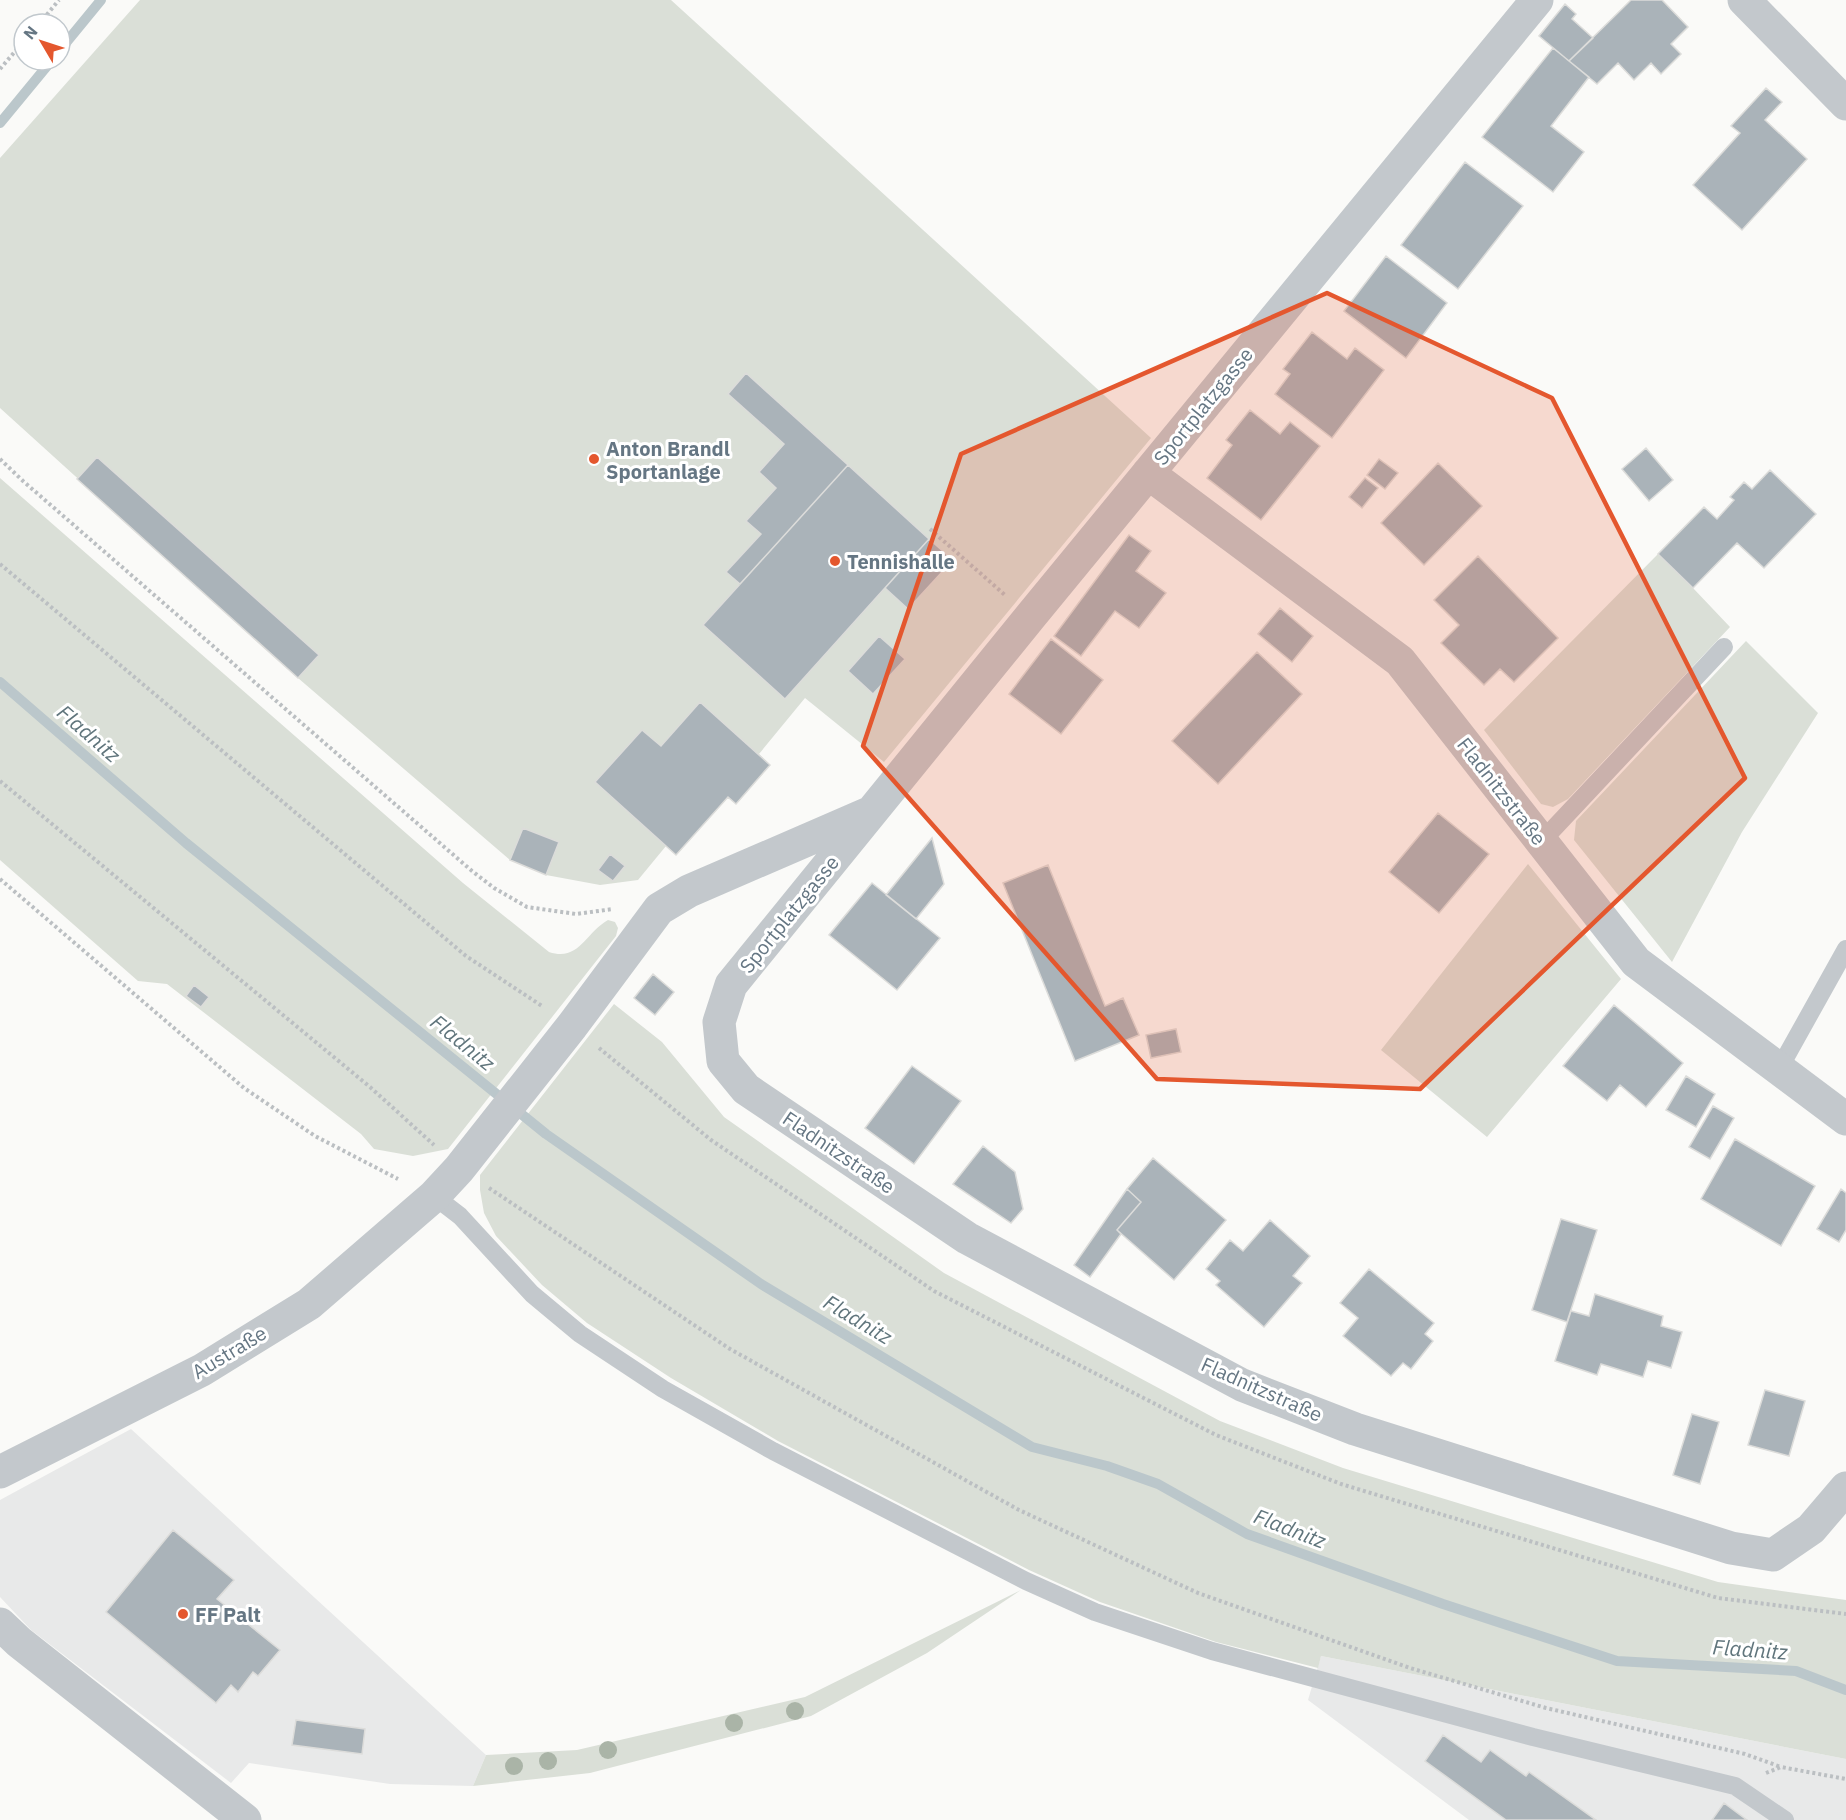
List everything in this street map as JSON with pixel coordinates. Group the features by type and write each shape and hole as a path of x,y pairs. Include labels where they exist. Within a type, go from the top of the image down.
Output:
{"street":[{"name":"Sportplatzgasse","path":"719,1022 731,985 1537,0"},
{"path":"1744,0 1846,104"},
{"name":"Fladnitzstraße","path":"1148,473 1400,661 1636,962 1846,1119"},
{"name":"Sportplatzgasse","path":"660,909 689,891 871,812"},
{"name":"Austraße","path":"0,1472 202,1370 309,1304 434,1196 459,1169 572,1026 660,909"},
{"name":"Fladnitzstraße","path":"719,1022 723,1060 746,1089 790,1120 967,1238 1242,1385 1355,1429 1731,1548 1773,1555 1811,1529 1846,1488"},
{"path":"0,1624 19,1642 245,1820"}],"lane":[{"path":"1541,842 1724,647"},
{"path":"1779,1069 1846,950"},
{"path":"434,1196 460,1216 540,1301 580,1334 663,1389 773,1451 1026,1581 1095,1611 1212,1651 1533,1737 1735,1786 1785,1820"}],"path":[{"path":"49,12 59,0"},
{"path":"0,69 12,55"},
{"path":"0,459 471,871 494,888 527,907 576,914 628,907 660,909"},
{"path":"930,529 1030,617"},
{"path":"0,781 370,1086 459,1169 730,1349 1019,1510 1198,1593 1410,1668 1546,1708 1745,1754 1781,1767 1846,1779"},
{"path":"0,879 244,1088 315,1136 386,1174 434,1196"},
{"path":"1718,1598 1846,1614"},
{"path":"1735,1786 1781,1767"}],"highlighted area":[{"path":"1327,293 1552,398 1745,778 1420,1089 1157,1079 863,746 961,454"}],"shaded area":[{"name":"Anton Brandl Sportanlage","path":"140,0 671,0 1151,438 884,762 805,698 759,754 770,765 736,804 728,797 676,855 666,846 638,880 600,885 546,875 510,860 298,678 0,408 0,158"},
{"path":"0,478 463,883 549,952 559,954 575,950 608,920 615,922 618,928 616,936 448,1149 413,1156 374,1149 361,1134 167,984 138,981 0,860"},
{"path":"1658,554 1730,627 1568,799 1553,807 1541,804 1484,730"},
{"path":"1746,641 1818,713 1742,832 1672,962 1574,840 1576,821"},
{"path":"1528,864 1621,979 1487,1137 1381,1050"},
{"path":"614,1004 662,1042 724,1117 944,1273 1220,1421 1343,1468 1718,1582 1846,1600 1846,1759 1321,1656 1318,1668 1216,1642 1100,1602 1029,1570 778,1441 671,1378 587,1323 542,1285 496,1236 484,1213 480,1190 480,1175"},
{"path":"131,1429 486,1755 473,1786 390,1784 249,1763 231,1783 31,1630 0,1597 0,1500"},
{"path":"1021,1590 927,1653 811,1716 590,1773 473,1786 486,1755 577,1750 805,1697"},
{"path":"1321,1656 1846,1759 1846,1820 1469,1820 1308,1700"}],"building":[{"path":"1631,0 1662,0 1688,27 1671,44 1681,54 1661,74 1651,63 1634,80 1618,63 1597,84 1569,61"},
{"path":"1565,4 1576,14 1572,19 1593,38 1569,61 1539,36"},
{"path":"1553,48 1589,77 1551,126 1584,152 1553,192 1482,137"},
{"path":"1766,88 1782,102 1765,120 1807,159 1742,230 1693,185 1740,133 1731,126"},
{"path":"1465,162 1523,206 1458,289 1401,245"},
{"path":"1386,256 1447,303 1406,358 1344,311"},
{"path":"1312,332 1347,359 1355,348 1384,370 1332,438 1275,394 1290,374 1283,369"},
{"path":"746,373 848,465 740,584 726,572 761,534 746,521 776,488 759,472 784,444 728,394"},
{"path":"1250,410 1280,434 1290,422 1320,446 1261,520 1207,478 1232,445 1226,440"},
{"path":"1646,448 1673,480 1649,501 1622,469"},
{"path":"97,457 319,655 298,678 77,479"},
{"path":"1379,459 1398,473 1385,489 1367,475"},
{"path":"1438,463 1482,506 1424,565 1381,523"},
{"name":"Tennishalle","path":"848,465 929,539 785,699 703,625"},
{"path":"1770,470 1816,514 1764,568 1737,543 1693,588 1658,554 1704,507 1717,519 1734,500 1730,497 1744,482 1752,489"},
{"path":"1365,478 1378,488 1362,508 1349,497"},
{"path":"1129,535 1151,551 1136,571 1166,593 1139,628 1115,611 1081,656 1054,636"},
{"path":"929,539 953,560 908,609 885,588"},
{"path":"1478,556 1558,638 1514,682 1500,669 1484,685 1441,643 1459,625 1434,600"},
{"path":"1280,608 1313,636 1292,662 1258,634"},
{"path":"879,636 905,659 873,694 848,671"},
{"path":"1051,639 1103,680 1061,734 1009,694"},
{"path":"1257,652 1302,694 1218,784 1172,741"},
{"path":"700,702 770,765 736,804 728,797 676,855 595,782 642,730 661,746"},
{"path":"1438,813 1489,854 1439,913 1389,872"},
{"path":"523,828 559,842 546,875 510,860"},
{"path":"932,838 944,884 916,919 886,895"},
{"path":"610,854 625,866 613,881 598,870"},
{"path":"1048,865 1105,1006 1123,998 1139,1035 1075,1061 1003,883"},
{"path":"872,883 940,938 897,990 829,935"},
{"path":"653,974 674,992 655,1015 634,998"},
{"path":"194,985 209,997 201,1007 186,996"},
{"path":"1614,1005 1683,1063 1646,1107 1620,1085 1607,1101 1563,1066"},
{"path":"1176,1029 1181,1052 1151,1058 1146,1035"},
{"path":"912,1066 961,1101 914,1164 865,1128"},
{"path":"1686,1076 1715,1094 1696,1127 1666,1110"},
{"path":"1713,1106 1734,1118 1710,1159 1689,1147"},
{"path":"1735,1139 1815,1186 1781,1246 1701,1199"},
{"path":"983,1146 1015,1172 1023,1209 1011,1223 953,1184"},
{"path":"1153,1158 1226,1220 1174,1280 1117,1230 1141,1202 1127,1189"},
{"path":"1127,1189 1141,1202 1117,1230 1121,1234 1090,1277 1074,1265"},
{"path":"1841,1189 1846,1193 1846,1230 1839,1242 1817,1229"},
{"path":"1561,1219 1597,1230 1567,1322 1532,1310"},
{"path":"1270,1220 1310,1256 1293,1276 1302,1283 1264,1327 1216,1285 1220,1281 1206,1269 1230,1240 1243,1251"},
{"path":"1369,1269 1434,1323 1425,1334 1433,1341 1411,1369 1403,1363 1391,1376 1343,1336 1358,1318 1340,1303"},
{"path":"1595,1294 1663,1316 1661,1326 1682,1332 1671,1368 1648,1361 1643,1377 1601,1364 1597,1375 1555,1361 1571,1311 1589,1316"},
{"path":"1765,1390 1805,1401 1789,1456 1748,1445"},
{"path":"1692,1414 1719,1422 1700,1484 1673,1475"},
{"path":"173,1530 234,1580 217,1599 280,1650 258,1676 253,1672 238,1692 231,1685 216,1703 106,1612"},
{"path":"296,1720 365,1729 362,1754 292,1745"},
{"path":"1443,1735 1481,1762 1490,1750 1526,1776 1529,1772 1596,1820 1506,1820 1425,1761"},
{"path":"1724,1803 1747,1820 1712,1820"}],"waterway":[{"path":"72,35 101,0"},
{"path":"0,123 42,72"},
{"name":"Fladnitz","path":"0,682 186,843 546,1134 761,1284 1032,1447 1107,1466 1158,1484 1247,1534 1443,1604 1617,1661 1796,1671 1846,1690"}],"place":[{"name":"Anton Brandl Sportanlage","path":"594,459"},
{"name":"Tennishalle","path":"835,561"},
{"name":"FF Palt","path":"183,1614"}]}
